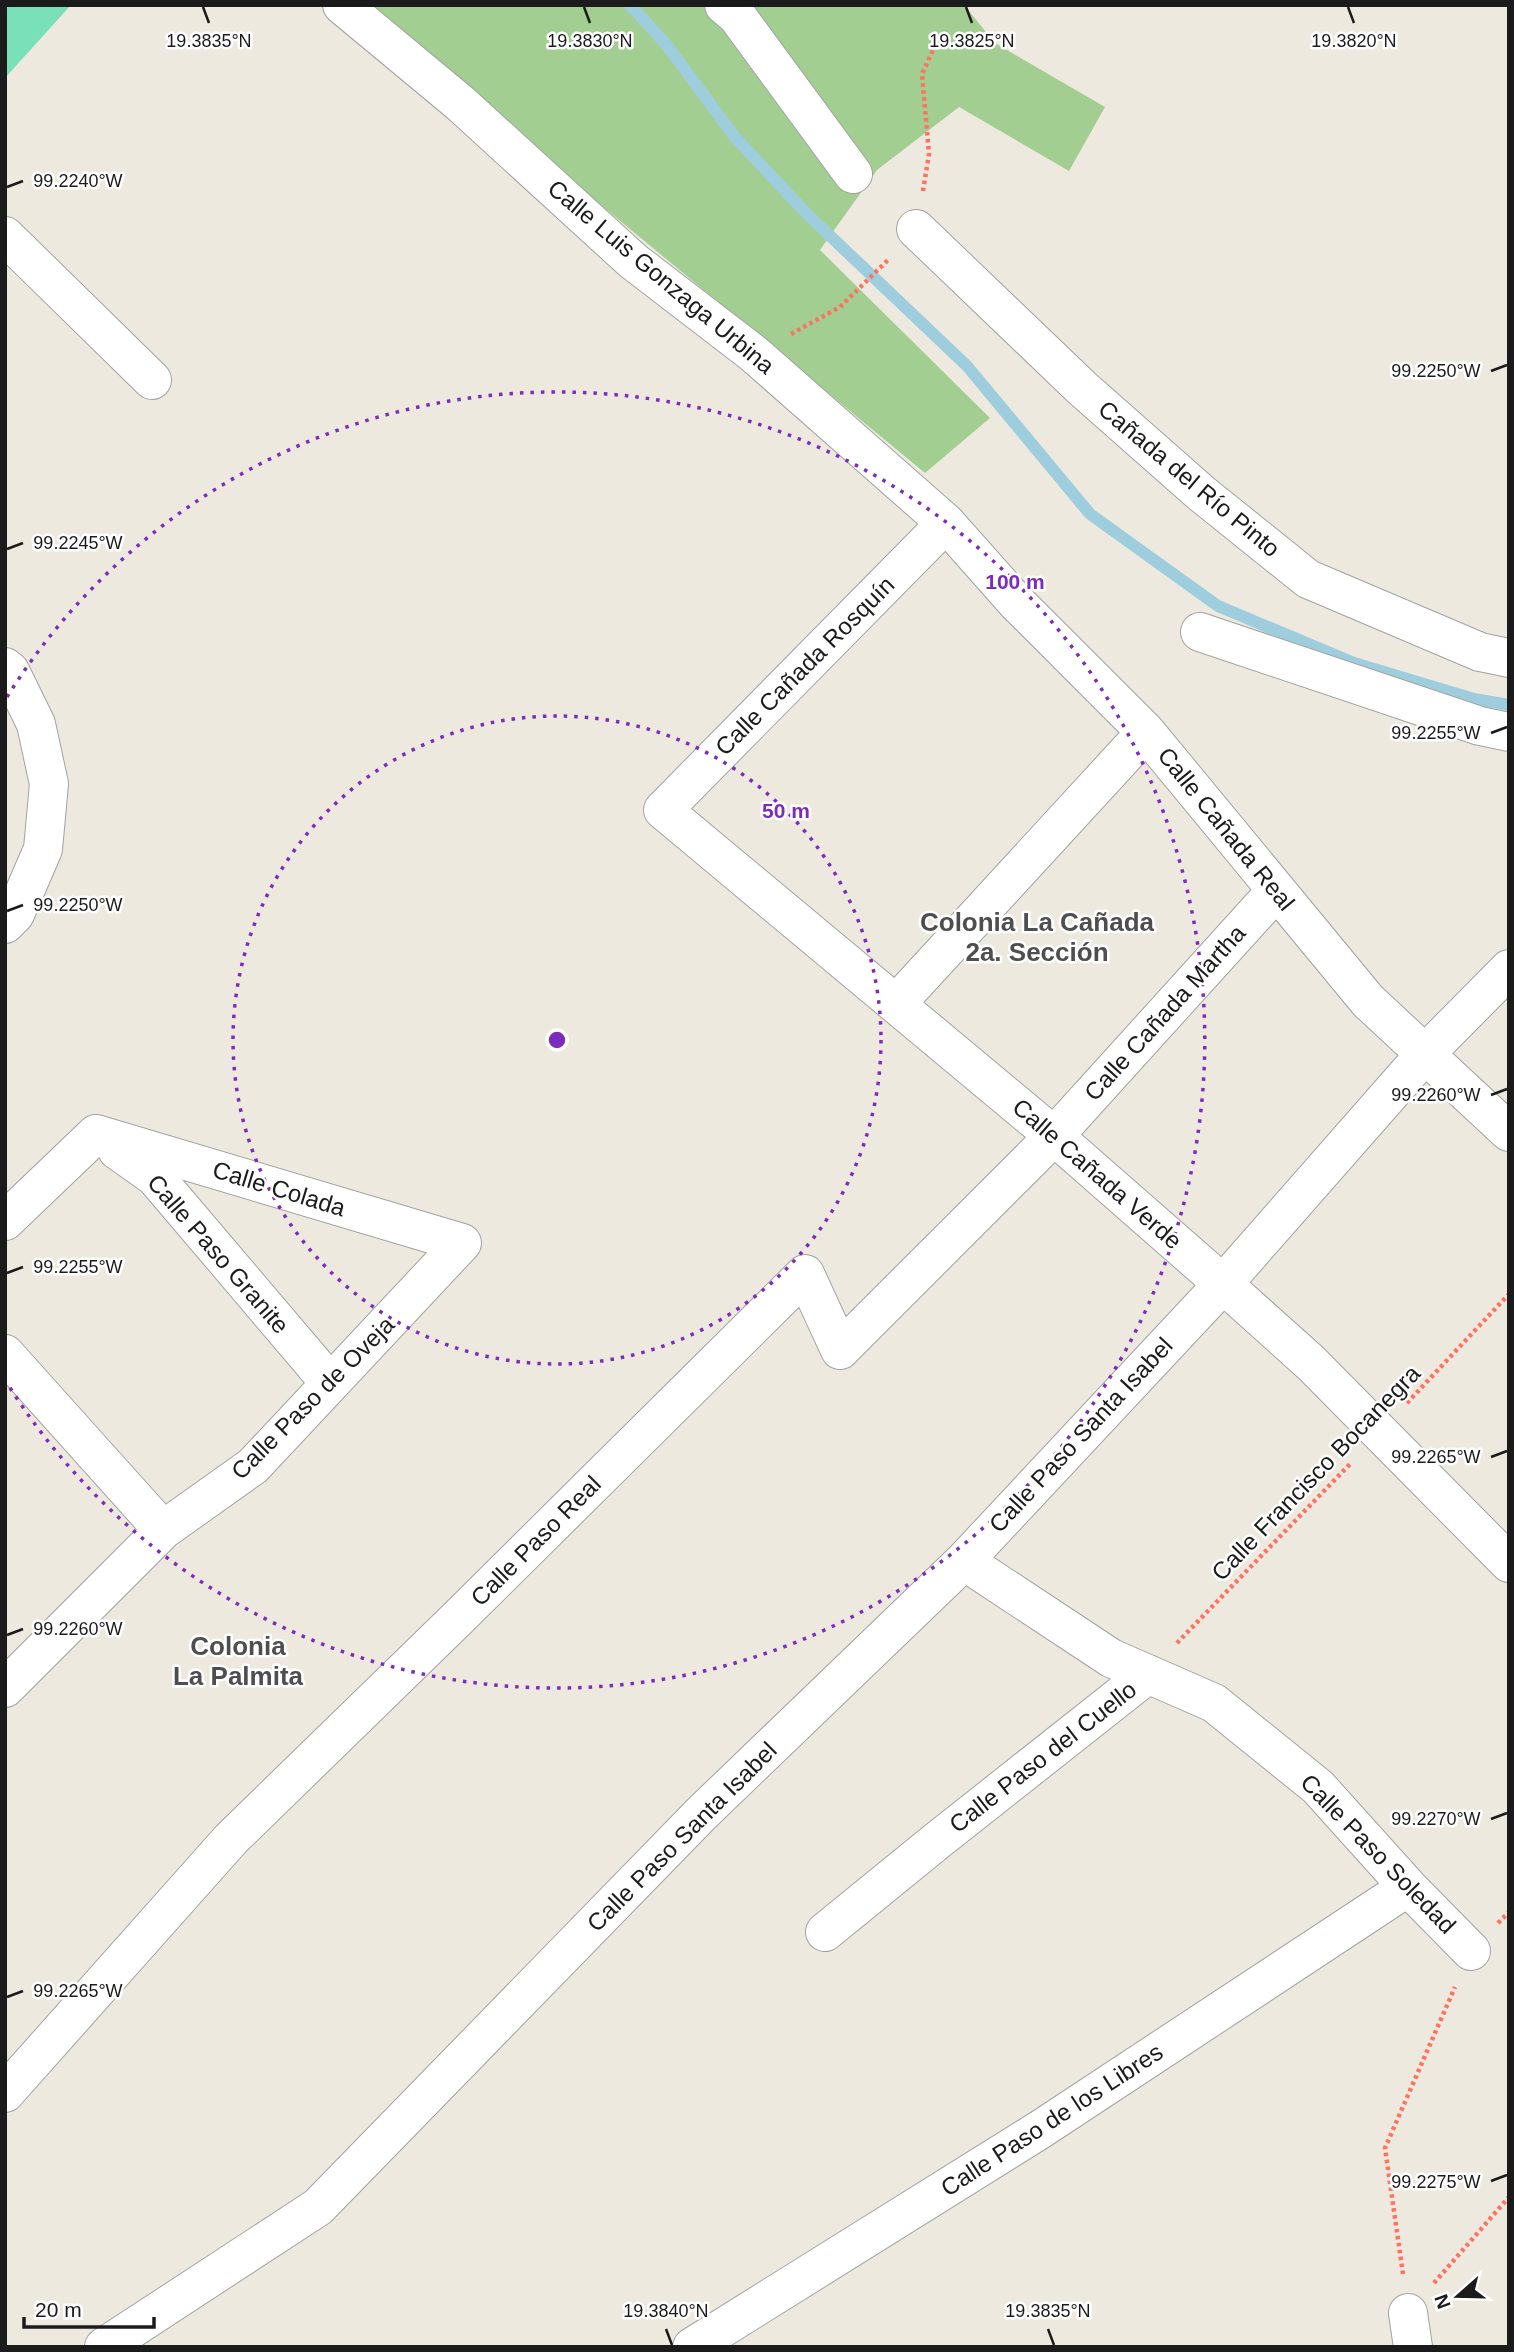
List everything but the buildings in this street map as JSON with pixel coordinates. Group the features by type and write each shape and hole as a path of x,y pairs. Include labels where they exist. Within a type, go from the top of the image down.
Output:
{"street":[{"name":"Calle Luis Gonzaga Urbina","path":"342,5 460,103 633,261 754,354 946,523"},
{"path":"724,5 737,16 853,174"},
{"name":"Cañada del Río Pinto","path":"916,229 1082,388 1201,493 1308,579 1480,652 1509,658"},
{"path":"5,236 152,380"},
{"name":"Calle Cañada Real","path":"946,523 1016,602 1146,732 1368,1001 1509,1132"},
{"name":"Calle Cañada Rosquín","path":"663,810 946,523"},
{"path":"1200,632 1480,726 1509,732"},
{"path":"5,667 10,671 36,724 49,784 43,849 15,914 5,925"},
{"path":"896,1004 1146,732"},
{"name":"Calle Cañada Verde","path":"663,810 1054,1136 1223,1284 1311,1363 1509,1563"},
{"name":"Calle Cañada Martha","path":"1054,1136 1276,891"},
{"name":"Calle Paso Santa Isabel","path":"104,2347 318,2207 702,1813 964,1561 1223,1284 1425,1054 1509,970"},
{"path":"5,1221 96,1134"},
{"name":"Calle Colada","path":"96,1134 462,1244"},
{"name":"Calle Paso Granite","path":"96,1134 155,1177 330,1383"},
{"name":"Calle Paso Real","path":"5,2093 231,1839 805,1274 840,1350 1054,1136"},
{"name":"Calle Paso de Oveja","path":"5,1688 163,1530 253,1466 462,1244"},
{"path":"5,1354 163,1530"},
{"name":"Calle Paso Soledad","path":"964,1561 1111,1658 1214,1703 1318,1787 1408,1887 1471,1951"},
{"name":"Calle Paso del Cuello","path":"825,1932 938,1839 1148,1674"},
{"name":"Calle Paso de los Libres","path":"712,2342 1408,1887"}],"path":[{"path":"929,155 922,74 939,37"},
{"path":"754,354 840,307 883,266"},
{"name":"Calle Francisco Bocanegra","path":"1148,1674 1509,1294"},
{"path":"1411,2330 1385,2148 1471,1951"},
{"path":"1411,2330 1509,2197"}],"green space":[{"path":"5,5 71,5 5,78"},
{"path":"359,5 964,5 995,43 1105,107 1069,171 959,107 877,170 820,250 990,418 925,473"}],"waterway":[{"path":"630,5 666,44 734,136 806,213 967,366 1090,514 1218,606 1354,663 1474,699 1509,705"}],"district":[{"name":"Colonia La Cañada 2a. Sección","path":"1037,937"},
{"name":"Colonia La Palmita","path":"238,1661"}]}
